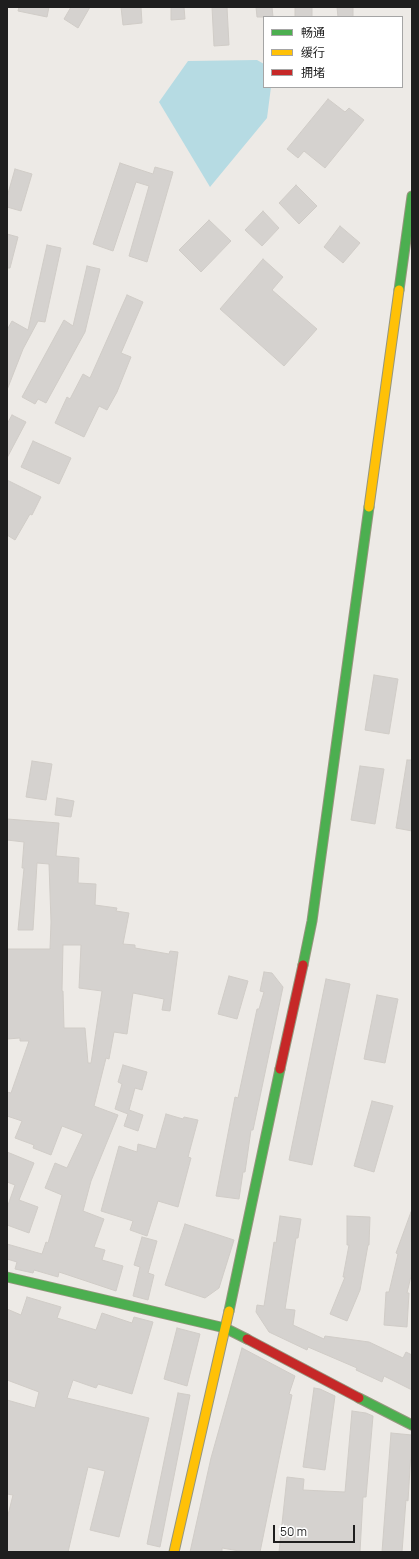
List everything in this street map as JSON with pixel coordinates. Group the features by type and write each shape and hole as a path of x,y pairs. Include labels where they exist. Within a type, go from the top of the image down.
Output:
{"street":[{"path":"174,1552 225,1328 312,921 412,196"},
{"path":"7,1277 225,1328 412,1425"}],"water":[{"path":"257,60 263,63 263,88 271,88 267,118 210,187 159,102 188,61"}],"building":[{"path":"19,7 49,7 47,17 18,11"},
{"path":"71,7 90,7 78,28 64,19"},
{"path":"121,7 141,7 142,23 123,25"},
{"path":"171,7 184,7 185,19 171,20"},
{"path":"212,7 227,7 229,45 214,46"},
{"path":"256,7 272,7 273,16 257,17"},
{"path":"295,7 312,7 312,16 295,16"},
{"path":"337,7 353,7 353,16 338,16"},
{"path":"328,99 345,112 349,108 364,120 325,168 304,151 298,158 287,149"},
{"path":"120,163 153,174 155,167 173,172 147,262 129,256 149,186 136,182 113,251 93,244"},
{"path":"15,169 32,174 21,211 7,207 7,197"},
{"path":"296,185 317,206 299,224 279,203"},
{"path":"263,211 279,228 262,246 245,230"},
{"path":"209,220 231,241 201,272 179,250"},
{"path":"340,226 360,243 343,263 324,247"},
{"path":"7,234 18,237 10,268 7,268"},
{"path":"47,245 61,248 45,322 38,321 23,349 7,390 7,330 12,321 28,330"},
{"path":"263,259 283,277 272,290 317,329 284,366 220,309"},
{"path":"87,266 100,269 85,332 46,403 38,399 35,404 22,397 64,320 73,326"},
{"path":"127,295 143,302 121,353 131,357 117,392 107,410 99,406 84,437 55,423 67,397 70,399 83,374 90,378"},
{"path":"12,415 26,422 7,458 7,424"},
{"path":"33,441 71,458 59,484 21,467"},
{"path":"7,480 41,497 32,515 30,514 15,540 7,535"},
{"path":"374,675 398,679 389,734 365,730"},
{"path":"407,760 412,760 412,831 396,828"},
{"path":"32,761 52,764 46,800 26,797"},
{"path":"360,766 384,769 375,824 351,820"},
{"path":"57,798 74,801 71,817 55,815"},
{"path":"7,819 59,823 56,856 79,858 78,883 96,884 95,905 117,908 116,911 129,913 123,944 135,945 135,948 169,954 170,951 178,952 170,1011 162,1010 164,999 133,993 127,1034 114,1032 109,1059 106,1058 94,1106 118,1115 91,1181 83,1211 104,1219 94,1247 105,1250 102,1260 123,1266 116,1291 59,1272 58,1277 34,1270 33,1273 15,1269 17,1262 7,1259 7,1244 42,1254 46,1242 48,1243 62,1195 45,1188 55,1163 67,1168 83,1134 62,1126 51,1155 33,1148 34,1145 15,1138 22,1121 7,1116 7,1092 11,1093 29,1041 20,1041 20,1038 7,1039 7,949 50,949 51,922 49,864 37,863 33,930 18,930 24,868 22,868 24,842 7,840","holes":["63,945 81,945 79,988 102,991 91,1063 88,1063 85,1028 64,1028 62,991"]},
{"path":"264,972 272,973 283,987 253,1130 251,1130 245,1172 243,1172 239,1199 216,1196 235,1097 238,1098 257,1009 259,1009 264,992 260,991"},
{"path":"229,976 248,981 237,1019 218,1014"},
{"path":"326,979 350,984 312,1165 289,1160"},
{"path":"377,995 398,999 385,1063 364,1059"},
{"path":"123,1065 147,1072 142,1090 135,1088 129,1110 143,1115 138,1131 124,1126 128,1114 115,1109 122,1084 118,1082"},
{"path":"372,1101 393,1106 374,1172 354,1166"},
{"path":"166,1114 183,1119 184,1117 198,1120 188,1157 191,1158 178,1207 158,1201 147,1236 130,1230 133,1221 101,1211 119,1146 137,1152 138,1144 156,1149"},
{"path":"7,1152 34,1163 19,1200 38,1207 29,1233 7,1225 7,1208 15,1185 7,1182"},
{"path":"411,1212 412,1272 407,1293 409,1293 407,1327 384,1325 386,1292 389,1292 398,1254 396,1253"},
{"path":"280,1216 301,1219 298,1238 296,1238 285,1309 295,1310 293,1325 324,1339 325,1336 369,1342 403,1358 406,1352 412,1355 412,1390 384,1376 382,1382 356,1370 357,1368 308,1347 307,1350 269,1332 256,1312 257,1305 264,1306 274,1242 276,1243"},
{"path":"347,1216 370,1217 369,1245 360,1290 347,1321 330,1314 345,1277 343,1277 349,1245 347,1245"},
{"path":"185,1224 234,1240 219,1288 205,1298 165,1285"},
{"path":"142,1237 157,1241 148,1273 154,1275 148,1300 133,1296 140,1267 134,1265"},
{"path":"27,1297 61,1307 57,1318 96,1330 102,1313 132,1323 134,1317 153,1322 132,1394 98,1384 96,1388 73,1380 67,1398 149,1418 119,1537 90,1530 105,1471 88,1467 68,1552 7,1552 7,1519 13,1495 7,1494 7,1400 35,1408 39,1392 7,1380 7,1309 21,1315"},
{"path":"177,1328 200,1334 187,1386 164,1379"},
{"path":"242,1348 295,1376 289,1394 292,1395 260,1552 245,1552 222,1548 222,1552 190,1552 211,1458"},
{"path":"314,1388 320,1389 335,1396 325,1470 303,1467"},
{"path":"178,1393 190,1395 160,1547 147,1544"},
{"path":"352,1411 366,1413 373,1416 366,1497 363,1497 360,1552 279,1552 287,1477 304,1479 303,1490 345,1492"},
{"path":"391,1433 412,1435 408,1501 406,1500 402,1552 382,1552"}],"traffic: fast":[{"path":"399,290 412,196"},
{"path":"303,965 312,921 369,507"},
{"path":"229,1311 280,1069"},
{"path":"7,1277 225,1328 247,1339"},
{"path":"359,1398 412,1425"}],"traffic: slow":[{"path":"369,507 399,290"},
{"path":"174,1552 229,1311"}],"traffic: jam":[{"path":"280,1069 303,965"},
{"path":"247,1339 359,1398"}]}
